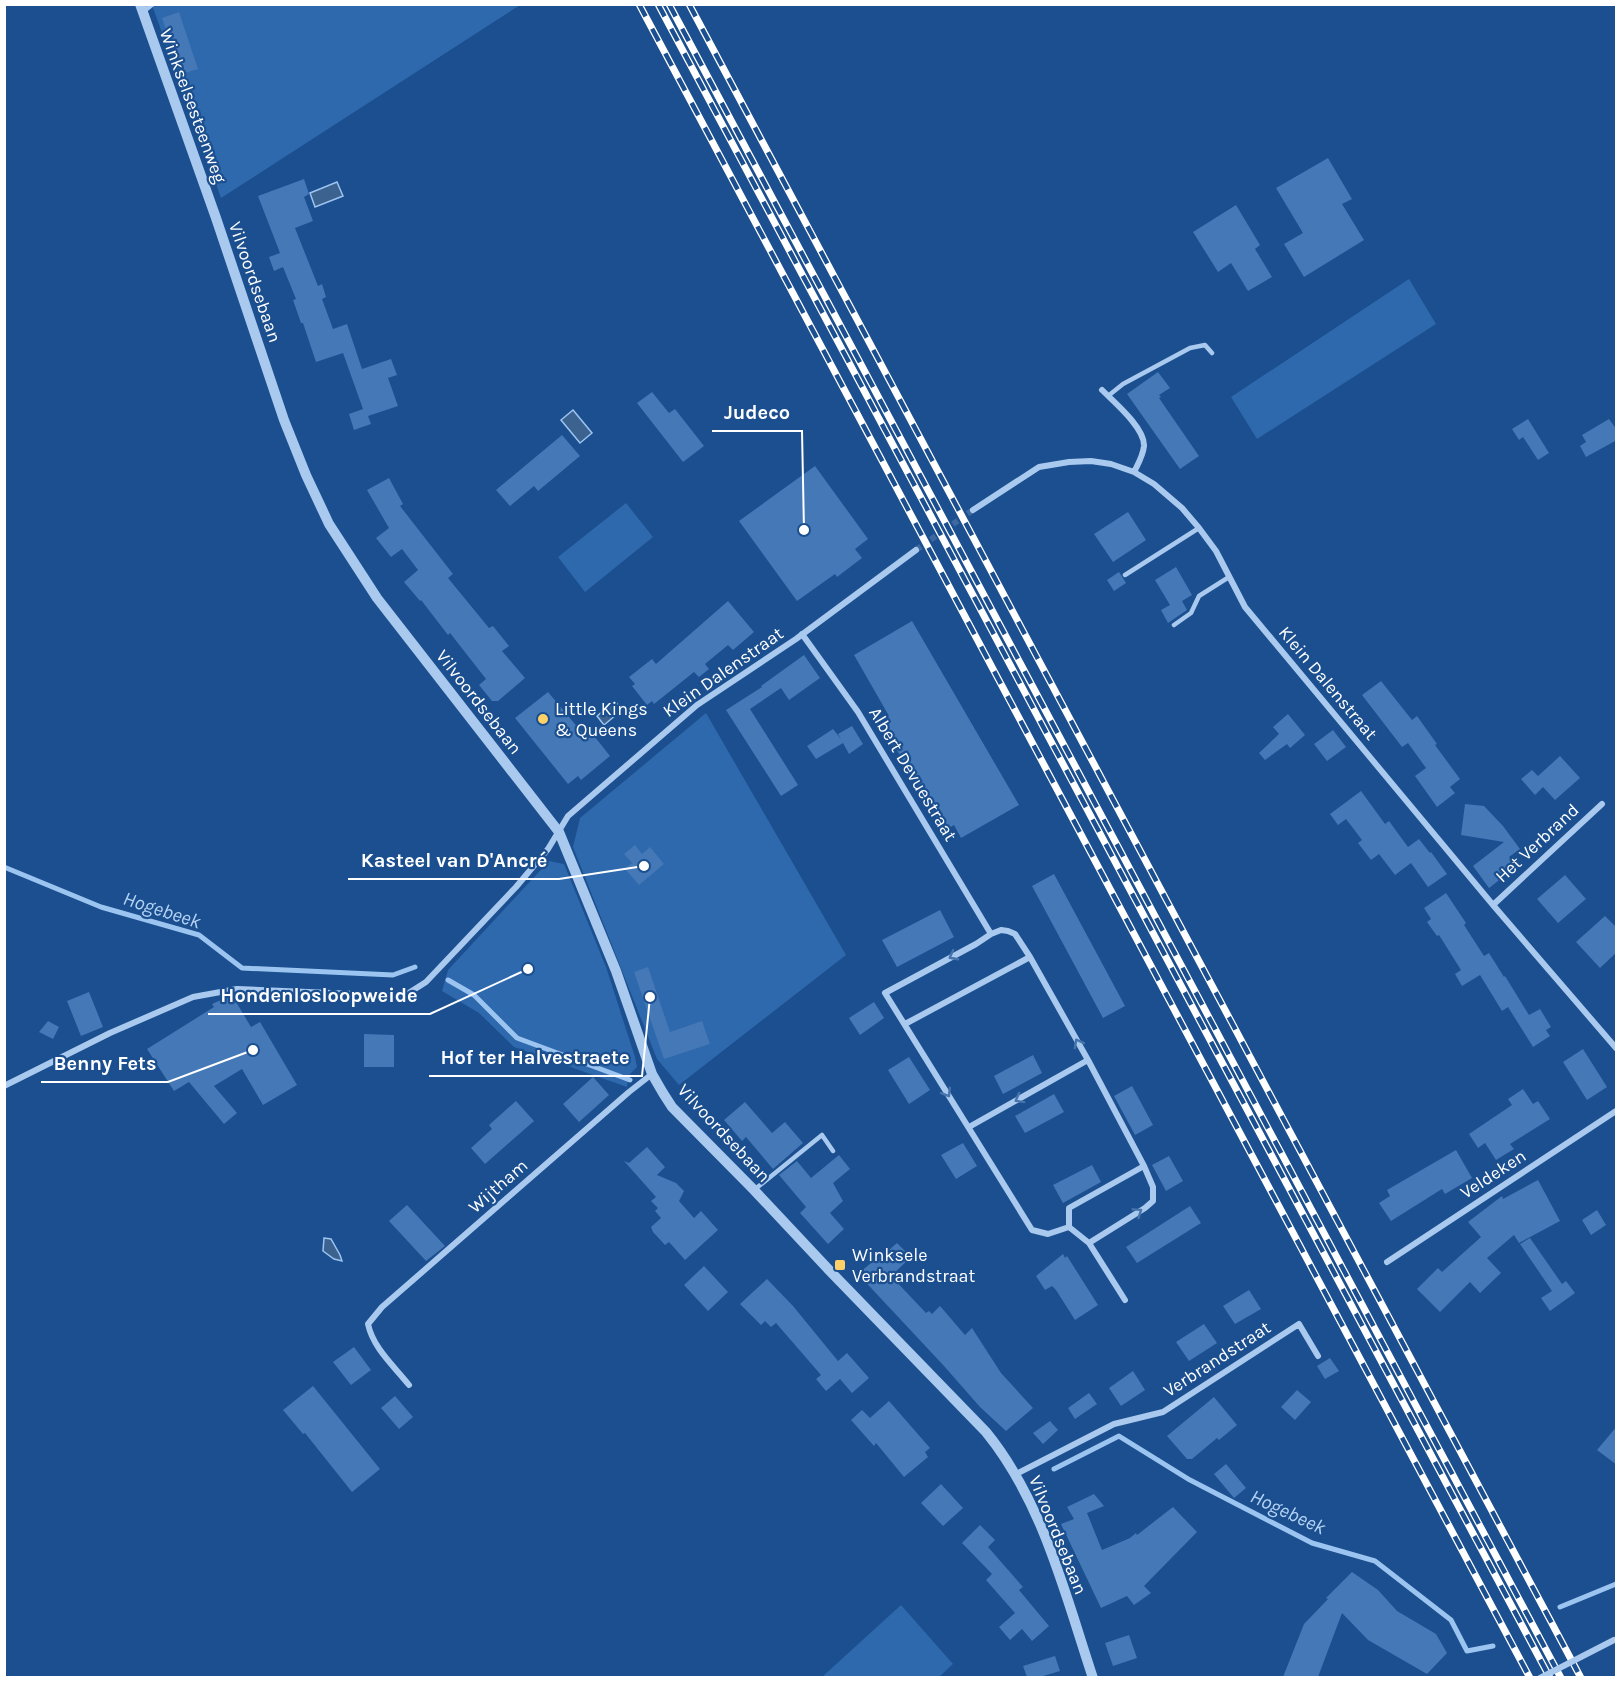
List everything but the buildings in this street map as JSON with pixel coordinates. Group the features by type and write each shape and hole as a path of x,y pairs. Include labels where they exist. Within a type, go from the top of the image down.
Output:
{"street":[{"name":"Winkselsesteenweg","path":"141,9 216,218"},
{"name":"Vilvoordsebaan","path":"216,218 284,420 329,524 377,598 559,832 616,971 652,1074 672,1107 1002,1451 1016,1474 1046,1538 1094,1677"},
{"path":"1102,390 1140,433 1144,444 1141,458 1134,472"},
{"name":"Klein Dalenstraat","path":"973,510 1039,467 1069,462 1090,461 1111,464 1134,472 1154,484 1182,508 1199,528 1216,551 1245,607 1493,905 1617,1048"},
{"name":"Klein Dalenstraat","path":"4,1086 110,1033 193,997 237,989 404,996 426,982 516,887 548,849 568,816 697,705 802,634 916,550"},
{"name":"Albert Devuestraat","path":"802,634 858,712 991,934"},
{"name":"Het Verbrand","path":"1493,905 1602,804"},
{"path":"1069,1227 1048,1234 1032,1230 885,993 1001,930 1015,934 1030,957 1088,1060 1153,1187 1153,1201 1089,1243"},
{"path":"905,1024 1030,957"},
{"path":"969,1127 1088,1060"},
{"name":"Wijtham","path":"409,1385 377,1347 369,1333 368,1324 382,1307 628,1092 652,1074"},
{"name":"Veldeken","path":"1387,1262 1617,1112"},
{"path":"1069,1227 1070,1208 1144,1166"},
{"path":"1069,1227 1089,1243 1125,1300"},
{"name":"Verbrandstraat","path":"1016,1474 1114,1424 1163,1412 1299,1324 1318,1356"},
{"path":"1540,1677 1615,1639"}],"lane":[{"path":"141,9 153,4"},
{"path":"1108,396 1124,384 1191,348 1204,345 1212,353"},
{"path":"1125,575 1199,528"},
{"path":"1174,625 1191,613 1199,596 1229,577"},
{"path":"754,1190 822,1135 833,1151"}],"shaded area":[{"path":"152,5 520,5 221,198"},
{"path":"337,182 343,196 315,207 310,193"},
{"path":"1409,279 1436,324 1257,439 1231,397"},
{"path":"573,410 592,433 580,443 561,420"},
{"path":"626,503 653,537 585,592 558,557"},
{"path":"615,701 622,710 604,725 597,716"},
{"path":"706,713 846,955 679,1085 657,1059 573,847 580,818"},
{"path":"549,861 564,864 606,967 637,1067 629,1075 627,1087 514,1047 479,1013 442,991 448,970"},
{"path":"324,1238 331,1239 342,1261 334,1259 323,1251"},
{"path":"901,1605 953,1664 939,1677 822,1677"}],"waterway":[{"name":"Hogebeek","path":"4,867 101,907 199,935 242,968 393,975 415,967"},
{"name":"Hogebeek","path":"448,980 474,995 517,1038 630,1080"},
{"name":"Hogebeek","path":"1054,1469 1119,1436 1190,1480 1312,1543 1375,1561 1451,1620 1467,1651 1493,1646"},
{"name":"Hogebeek","path":"1560,1607 1616,1584"}],"tunnel":[{"path":"916,550 973,510"}],"railway":[{"path":"639,4 1530,1678"},
{"path":"658,4 1550,1678"},
{"path":"669,4 1561,1678"},
{"path":"689,4 1581,1678"}],"place":[{"name":"Judeco","path":"804,530"},
{"name":"Little Kings & Queens","path":"543,719"},
{"name":"Kasteel van D'Ancré","path":"644,866"},
{"name":"Hondenlosloopweide","path":"528,969"},
{"name":"Hof ter Halvestraete","path":"650,997"},
{"name":"Benny Fets","path":"253,1050"},
{"name":"Winksele Verbrandstraat","path":"840,1265"}]}
